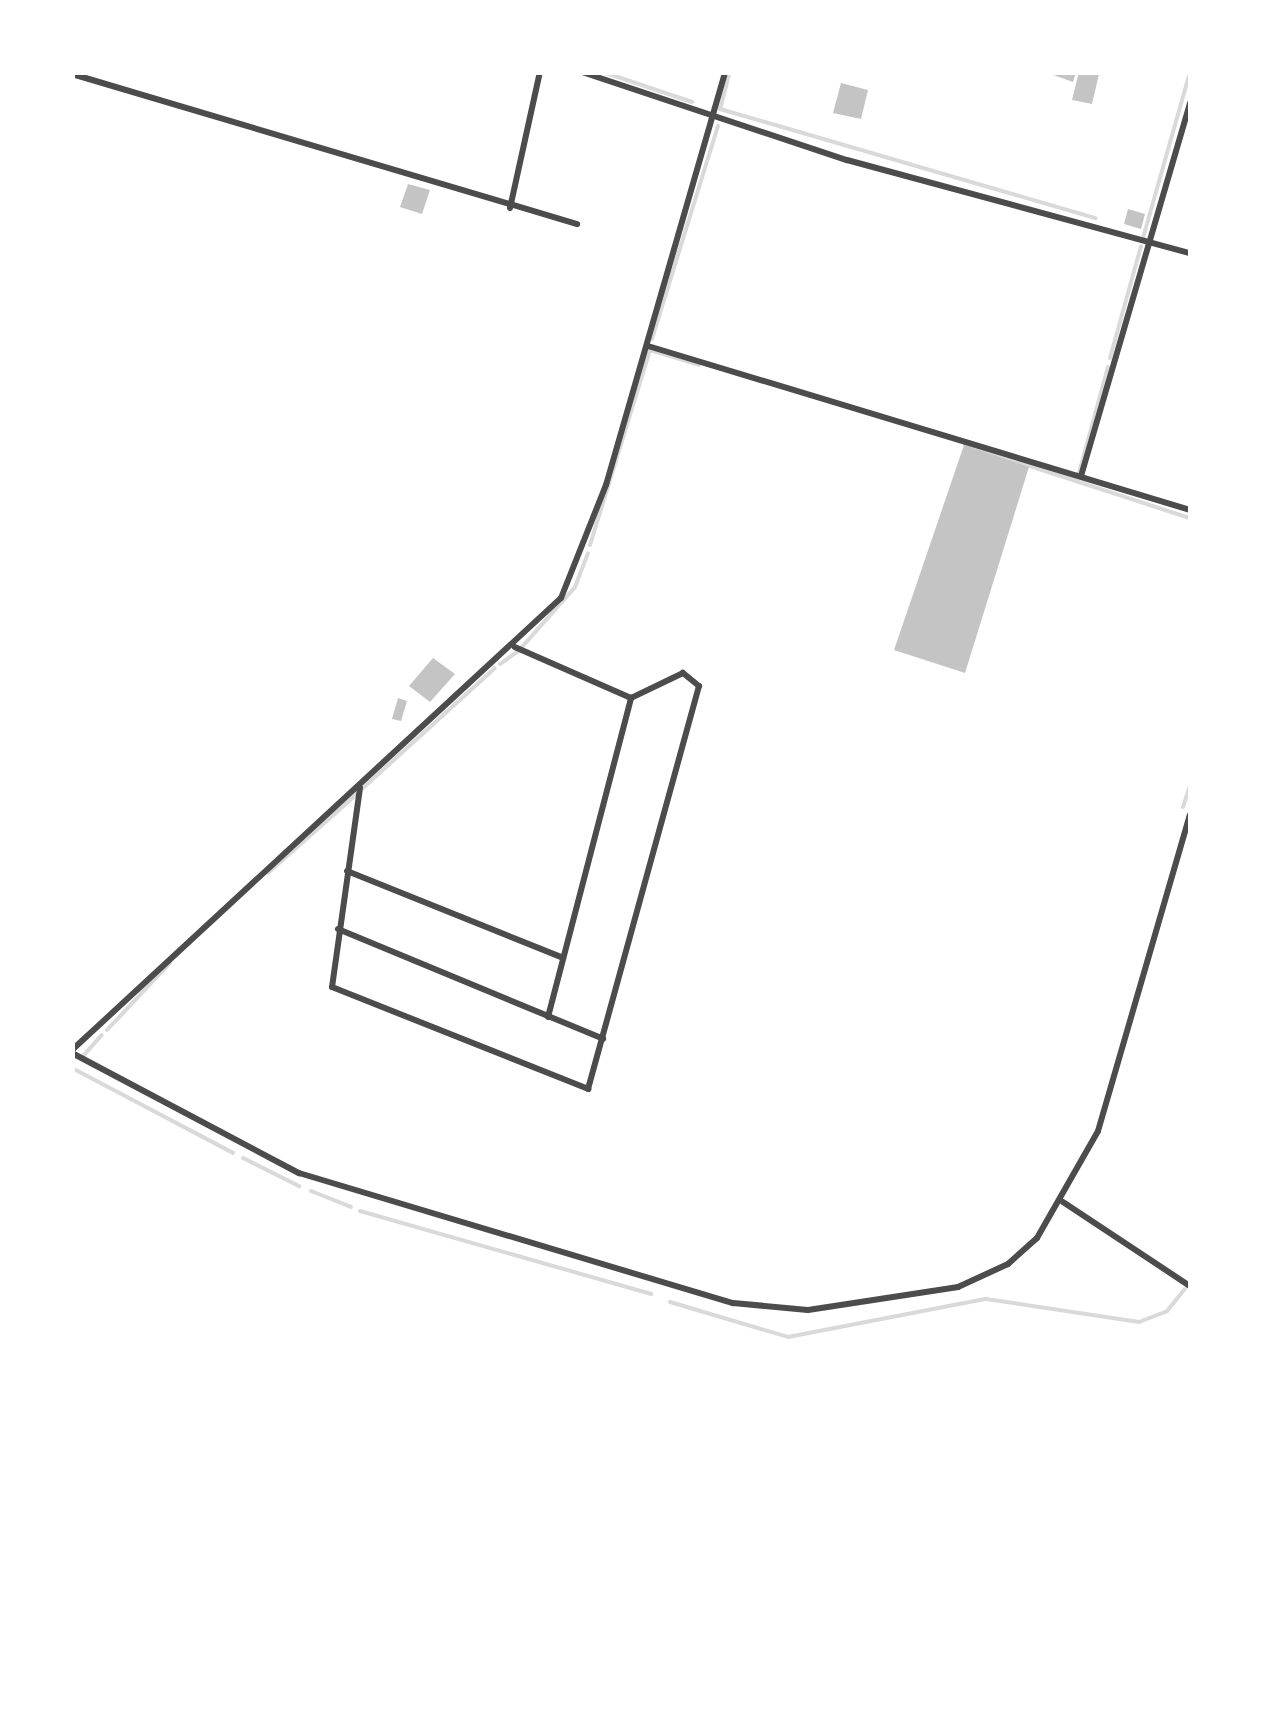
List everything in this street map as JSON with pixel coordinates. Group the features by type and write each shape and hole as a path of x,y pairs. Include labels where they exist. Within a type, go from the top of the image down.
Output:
{"street":[{"path":"510,208 540,72"},
{"path":"582,72 862,164 1190,252"},
{"path":"724,72 648,346 574,571 514,647 72,1052 299,1173 400,1210 773,1312 986,1278 1037,1238 1063,1202 1118,1084 1190,815"},
{"path":"72,74 510,208 576,224"},
{"path":"1081,477 1190,103"},
{"path":"648,346 1190,510"},
{"path":"360,787 338,930 337,990 554,1080 588,1089 699,686 684,674 631,698 514,647"},
{"path":"548,1017 631,698"},
{"path":"347,871 563,958"},
{"path":"338,930 603,1039"},
{"path":"1063,1202 1190,1286"}],"building":[{"path":"1045,72 1076,72 1073,82"},
{"path":"1079,72 1099,74 1092,104 1072,100"},
{"path":"841,83 868,90 861,119 833,113"},
{"path":"408,184 430,190 422,214 400,207"},
{"path":"1128,209 1145,214 1141,229 1124,224"},
{"path":"964,445 1029,467 965,673 894,650"},
{"path":"433,658 455,674 430,702 409,686"},
{"path":"398,698 407,701 401,721 392,719"}],"waterway":[{"path":"603,72 692,102"},
{"path":"1143,238 1190,72"},
{"path":"729,74 720,109 1096,218"},
{"path":"652,339 718,126"},
{"path":"1110,358 1141,246"},
{"path":"590,545 650,350 699,365"},
{"path":"1079,473 1108,367"},
{"path":"965,445 1190,518"},
{"path":"522,647 575,587 588,553"},
{"path":"500,664 517,652"},
{"path":"363,788 495,668"},
{"path":"1183,807 1190,786"},
{"path":"268,873 358,793"},
{"path":"107,1030 170,963"},
{"path":"83,1056 102,1035"},
{"path":"72,1068 233,1153"},
{"path":"243,1158 299,1186"},
{"path":"311,1191 351,1207"},
{"path":"360,1211 651,1294"},
{"path":"670,1302 788,1337 986,1299 1139,1322 1167,1311 1185,1289"}]}
